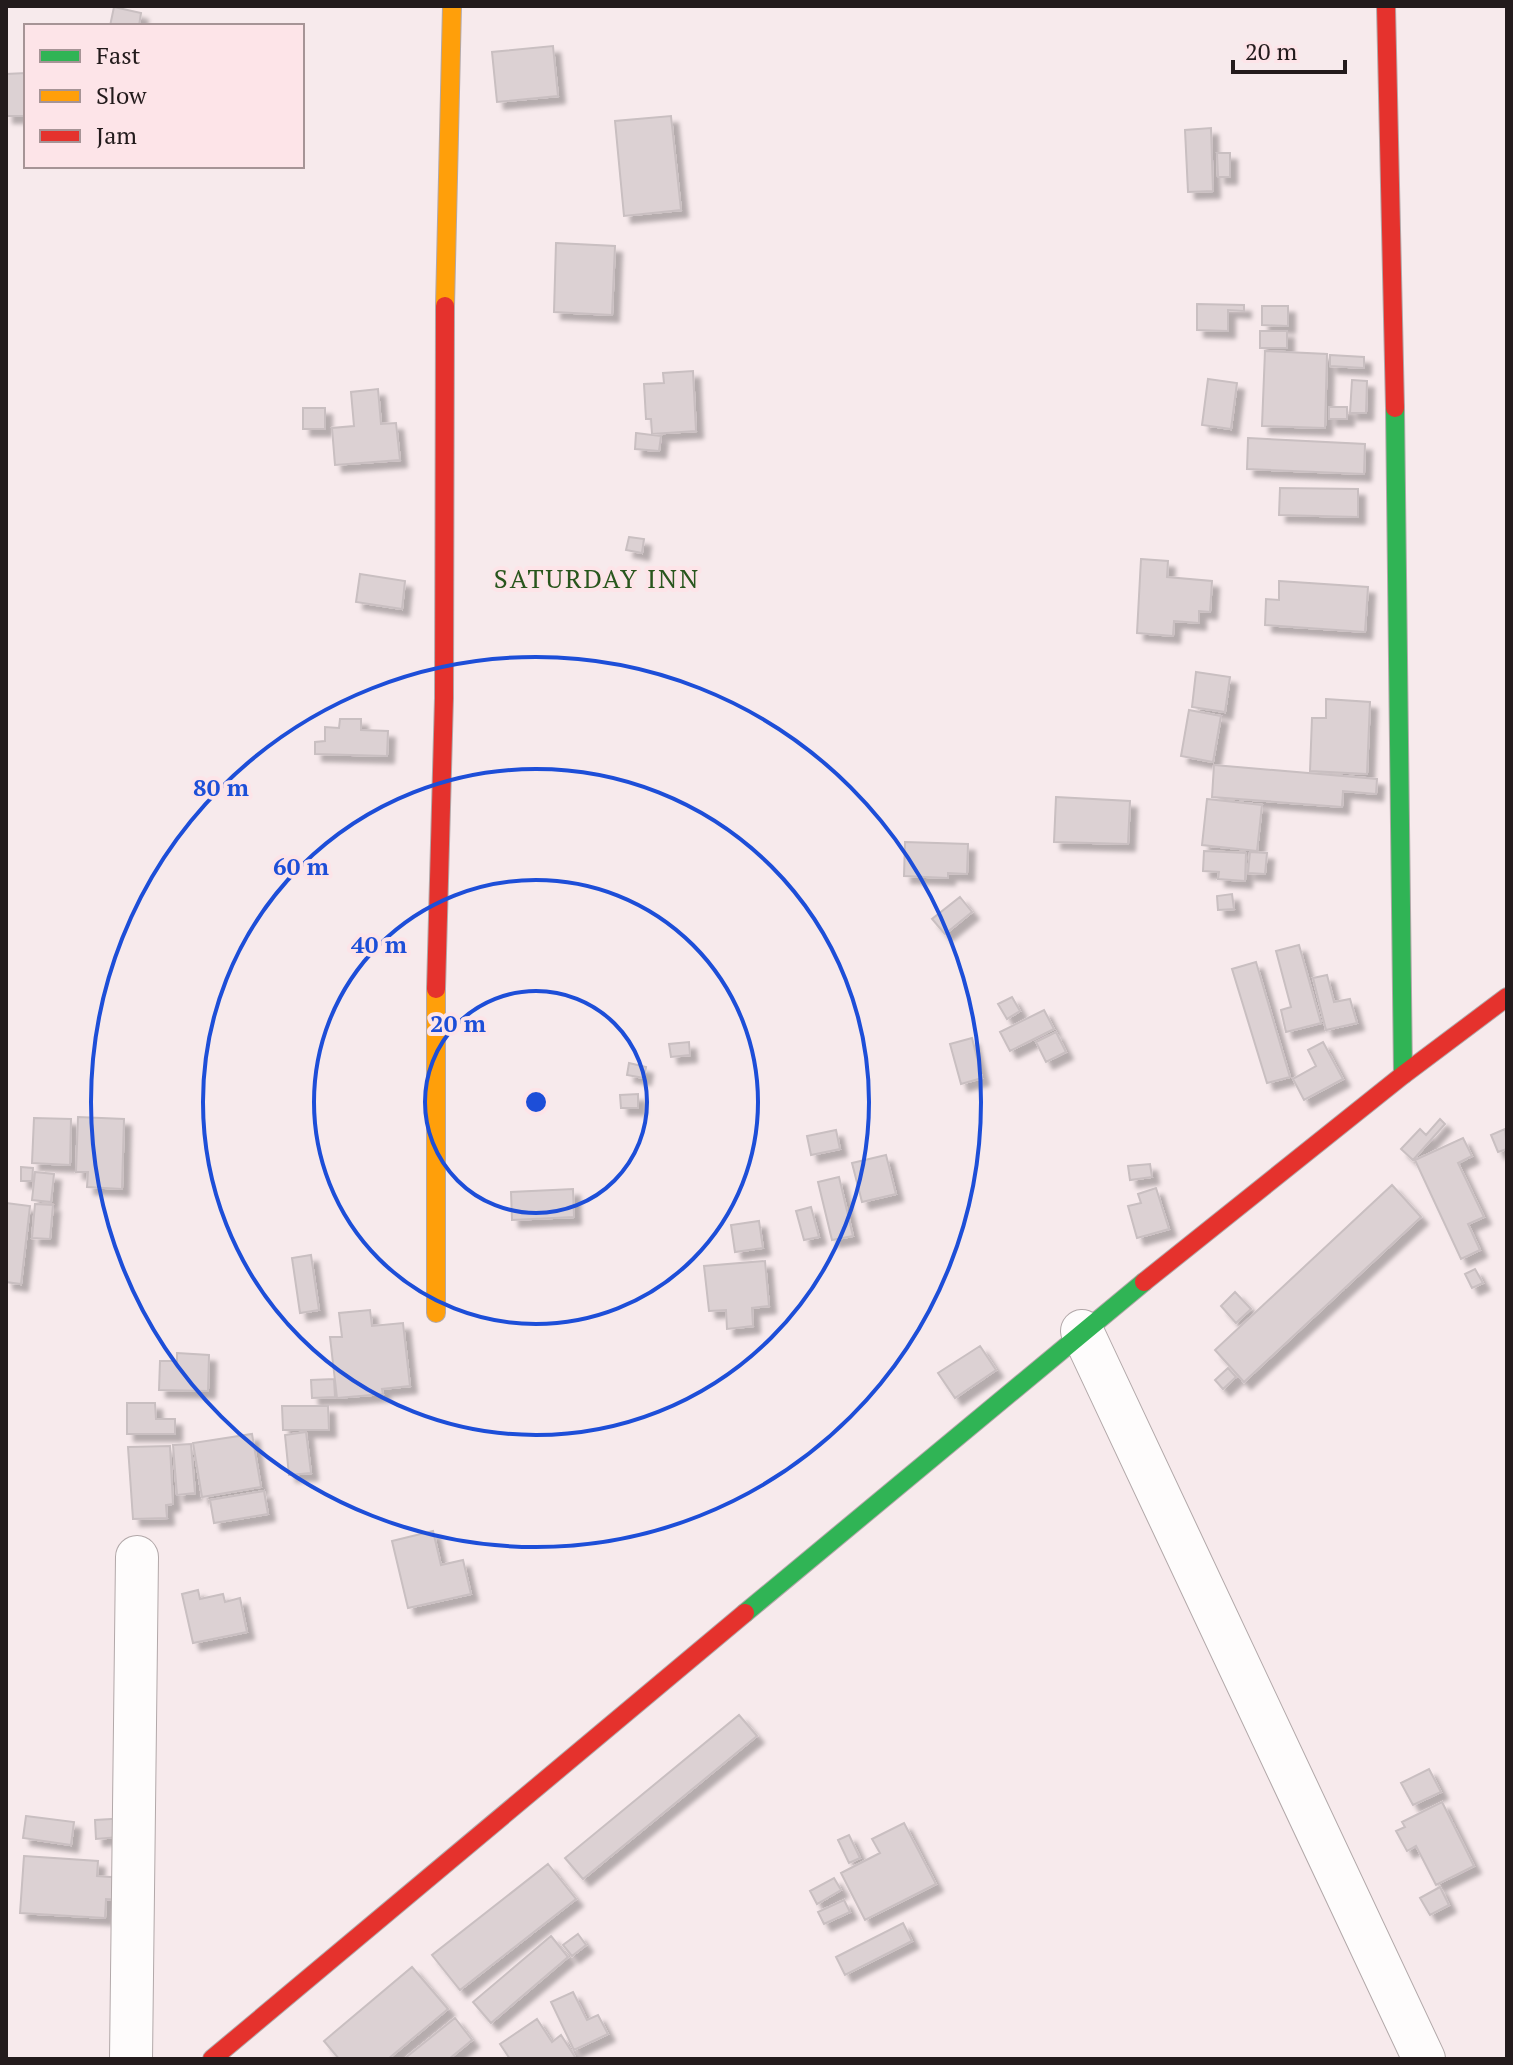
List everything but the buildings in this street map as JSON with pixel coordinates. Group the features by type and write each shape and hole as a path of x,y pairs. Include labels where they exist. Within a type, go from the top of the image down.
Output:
{"street":[{"path":"436,1313 436,990 444,698 444,368 452,6"},
{"path":"1386,6 1392,210 1403,1075"},
{"path":"212,2059 1082,1331 1403,1075 1507,997"},
{"path":"1082,1331 1424,2059"},
{"path":"131,2059 137,1557"}],"traffic: fast":[{"path":"1395,408 1403,1075"},
{"path":"745,1613 1144,1282"}],"traffic: slow":[{"path":"445,306 452,6"},
{"path":"436,989 436,1313"}],"traffic: jam":[{"path":"1386,6 1395,408"},
{"path":"436,989 444,698 445,306"},
{"path":"1144,1282 1403,1075 1507,997"},
{"path":"212,2059 745,1613"}],"district":[{"name":"SATURDAY INN","path":"597,578"}]}
